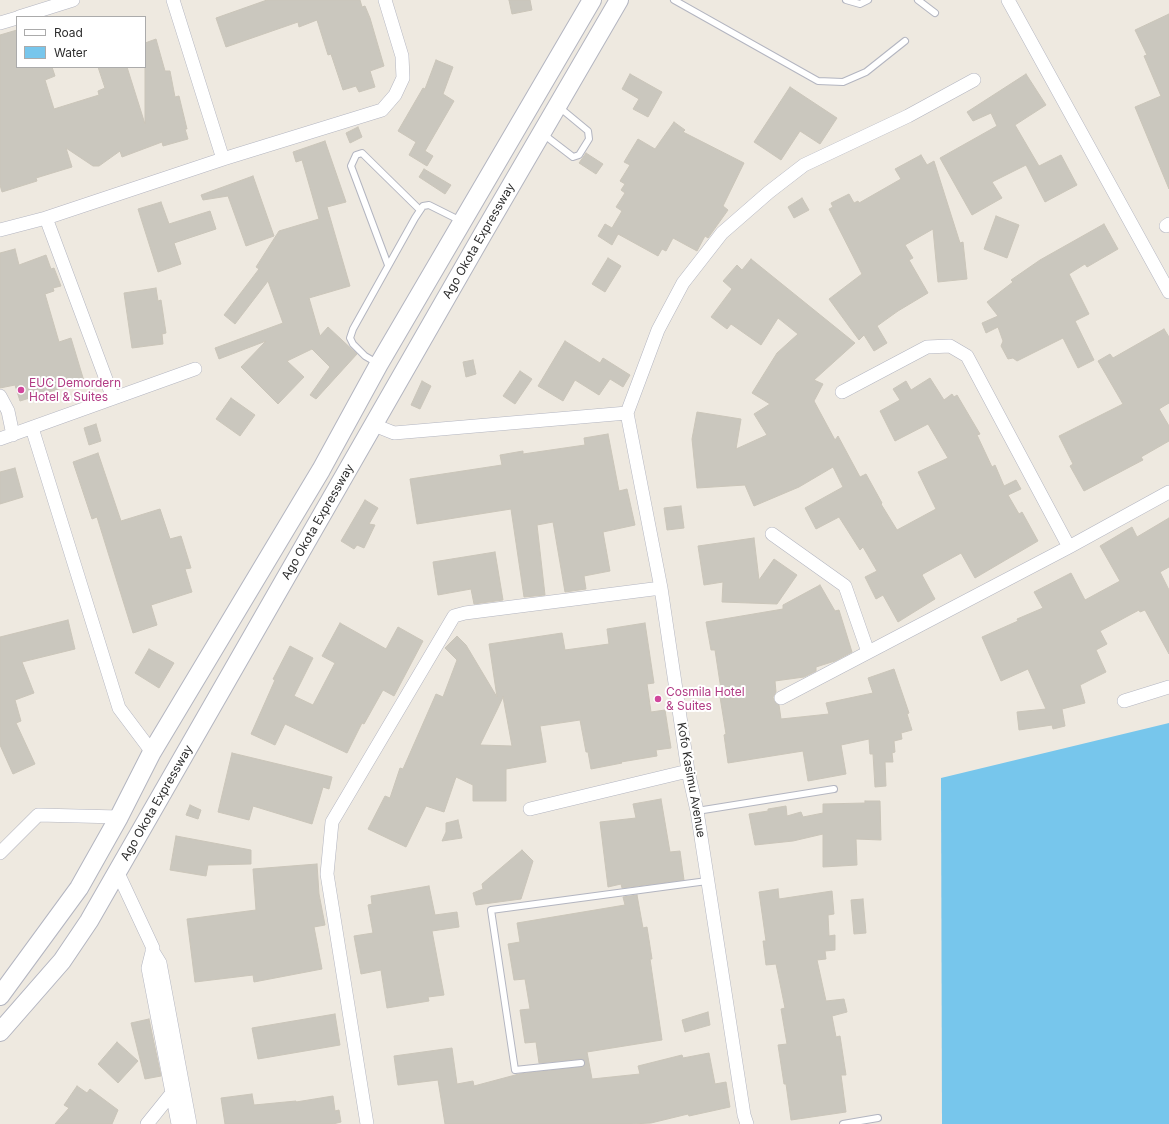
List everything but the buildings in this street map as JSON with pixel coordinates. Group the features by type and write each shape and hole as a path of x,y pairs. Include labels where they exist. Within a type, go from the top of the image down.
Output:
{"main road":[{"name":"Ago Okota Expressway","path":"0,996 80,888 152,752 321,470 379,364 461,221 592,0"},
{"name":"Ago Okota Expressway","path":"0,1032 62,960 89,921 541,133 619,0"}],"street":[{"path":"21,16 73,0"},
{"path":"173,0 223,159"},
{"path":"0,230 46,218 223,159 382,110 395,95 403,78 402,56 385,0"},
{"path":"1008,0 1169,292"},
{"path":"0,23 16,18"},
{"path":"374,425 394,433 628,413 662,324 683,283 722,233 769,192 804,165 908,116 974,80"},
{"path":"46,218 113,398"},
{"path":"842,392 927,347 950,346 967,356 1069,547"},
{"path":"0,439 195,369"},
{"path":"0,396 8,411 13,435"},
{"name":"Kofo Kasimu Avenue","path":"628,413 661,588 688,771 697,811 744,1116 747,1124"},
{"path":"32,428 119,708 152,752"},
{"path":"781,698 1069,547 1169,492"},
{"path":"772,534 845,586 868,652"},
{"path":"368,1124 327,874 332,822 454,616 465,613 661,588"},
{"path":"1124,701 1169,687"},
{"path":"530,809 688,771"},
{"path":"0,853 38,815 119,816"},
{"path":"117,871 153,948 148,968 178,1092 190,1124"},
{"path":"147,1124 178,1092"},
{"path":"178,1092 178,1124"}],"lane":[{"path":"674,0 818,81 843,82 866,72 905,41"},
{"path":"846,0 860,4 868,0"},
{"path":"918,0 935,13"},
{"path":"541,133 572,157 579,155 589,139 588,131 557,106"},
{"path":"388,265 351,166 356,155 362,153 420,210"},
{"path":"379,364 365,356 352,344 350,338 353,329 388,265 423,206 429,205 461,221"},
{"path":"697,811 834,789"},
{"path":"581,1063 515,1070 491,910 707,881"},
{"path":"843,1124 878,1118"}],"water":[{"path":"1169,723 1169,1124 942,1124 941,778"}],"place":[{"name":"EUC Demordern Hotel & Suites","path":"21,390"},
{"name":"Cosmila Hotel & Suites","path":"658,699"}]}
